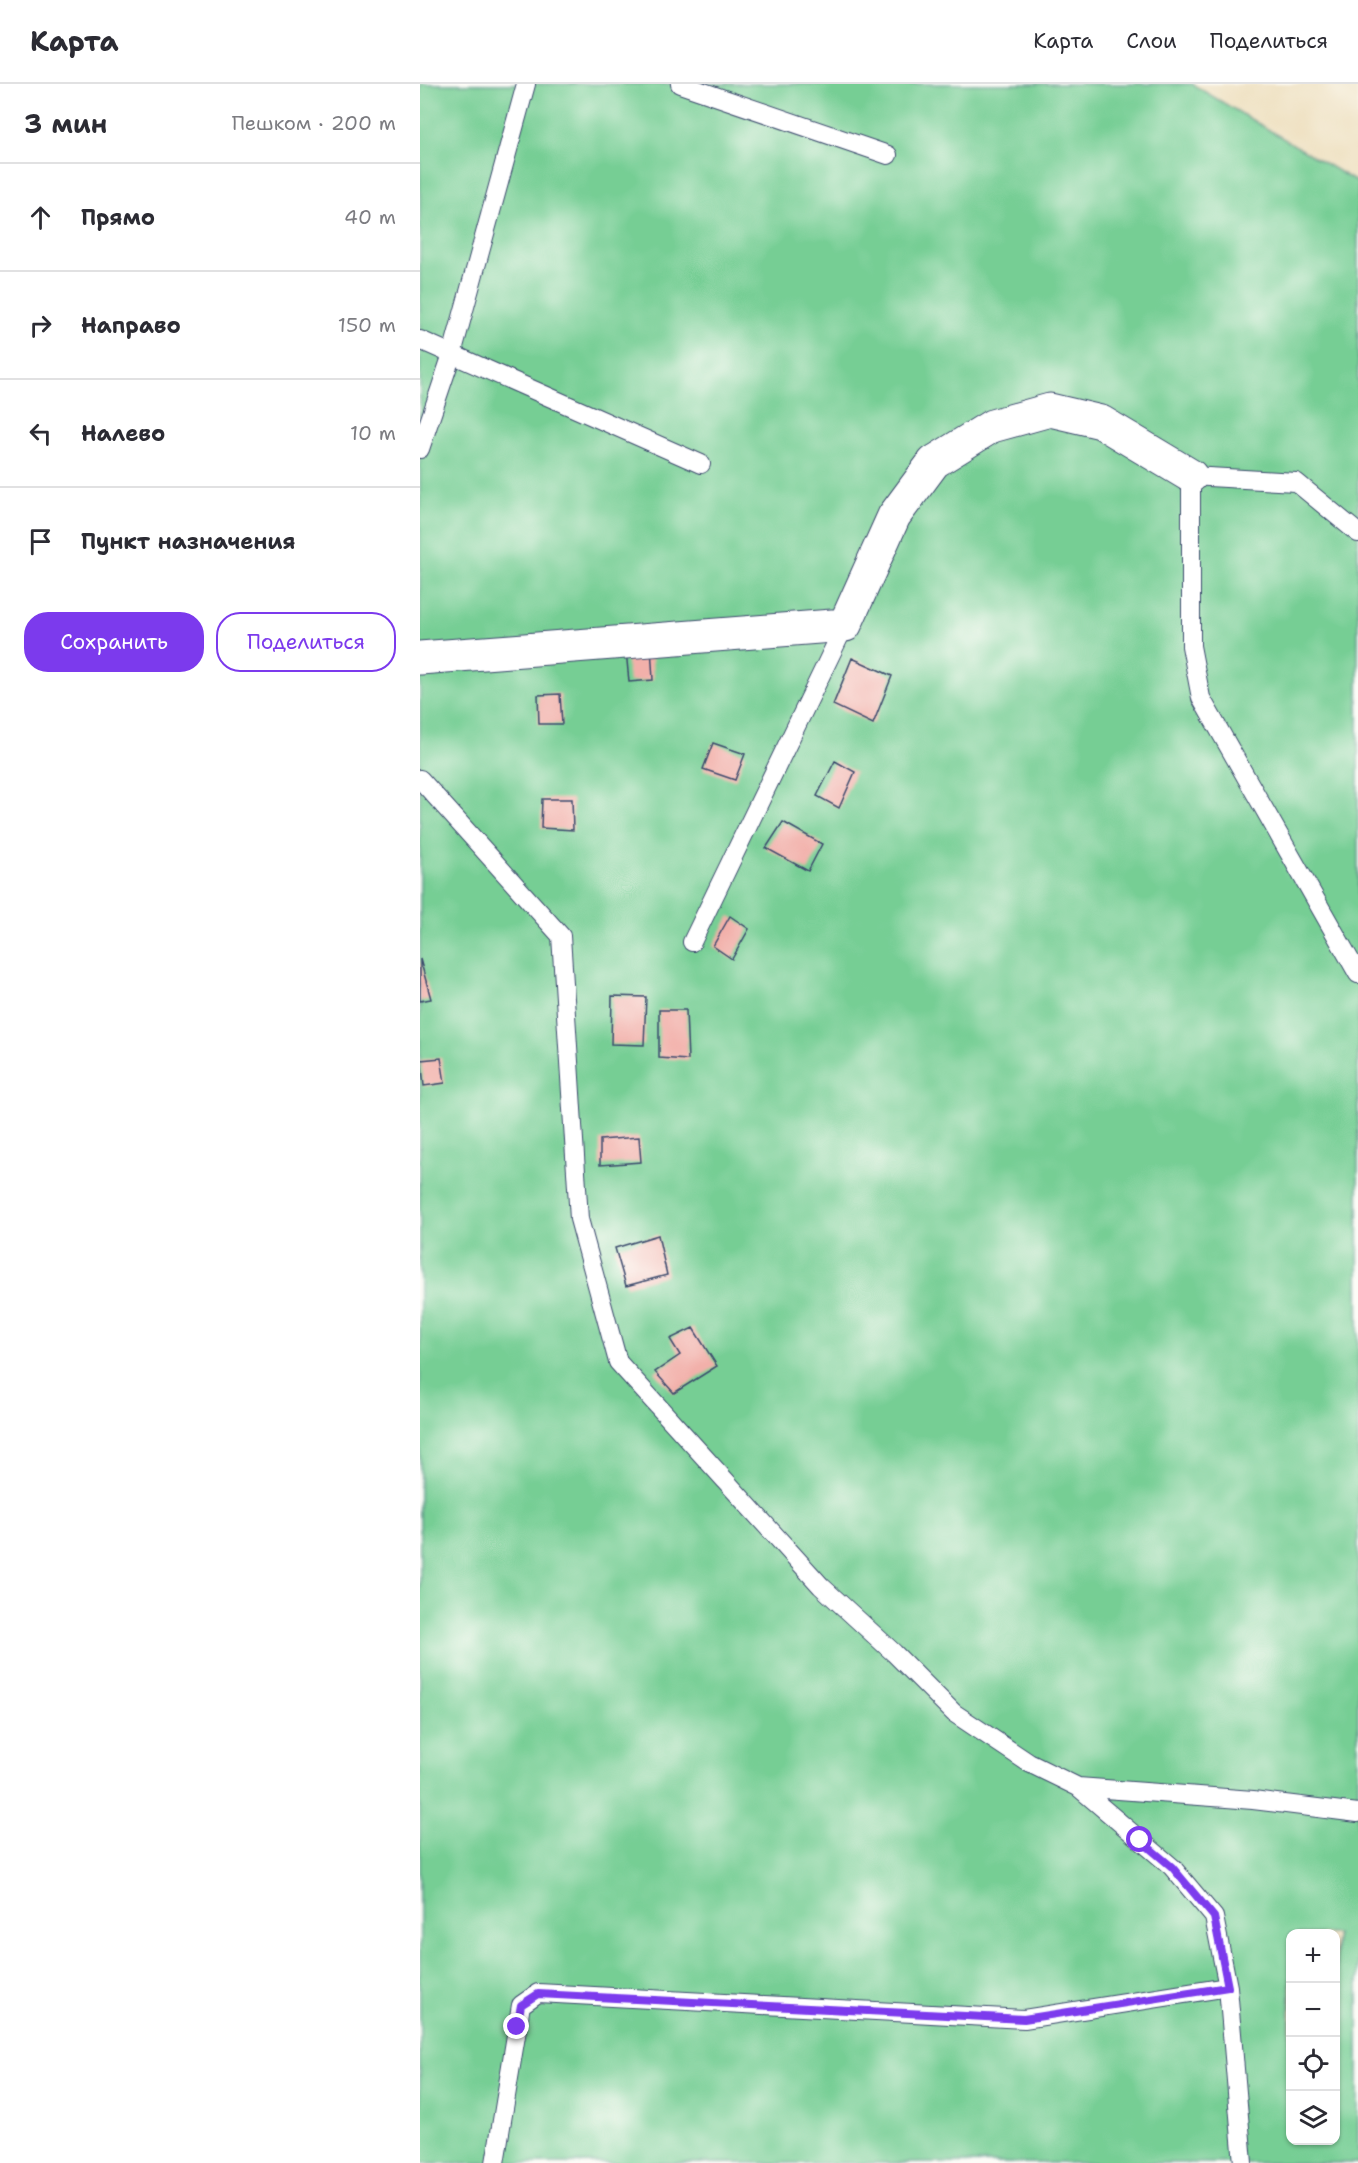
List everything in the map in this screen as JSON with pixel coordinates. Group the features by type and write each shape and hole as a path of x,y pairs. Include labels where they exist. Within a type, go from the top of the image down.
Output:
{"street":[{"path":"420,658 845,625 894,516 934,462 992,426 1050,410 1101,422 1191,476"}],"lane":[{"path":"420,449 452,354 526,84"},
{"path":"680,84 888,155"},
{"path":"420,340 701,464"},
{"path":"1358,533 1296,482 1191,476 1191,646 1201,698 1358,974"},
{"path":"692,942 845,625"},
{"path":"420,779 561,936 579,1219 618,1362 821,1586 894,1653 954,1713 1029,1763 1078,1787 1172,1867 1214,1917 1228,1987 1242,2163"},
{"path":"1078,1787 1252,1800 1358,1813"},
{"path":"495,2163 521,2005 538,1994 1024,2019 1228,1987"}],"green space":[{"path":"420,84 1192,84 1358,183 1358,2163 420,2163"}],"building":[{"path":"651,647 653,680 629,682 626,650"},
{"path":"852,658 892,676 873,724 833,705"},
{"path":"560,694 562,724 539,724 538,695"},
{"path":"713,743 745,754 735,780 703,769"},
{"path":"835,761 855,772 839,808 817,796"},
{"path":"542,799 572,799 573,830 541,828"},
{"path":"783,822 822,844 808,871 766,848"},
{"path":"730,916 749,929 732,959 713,946"},
{"path":"420,959 431,999 420,1001"},
{"path":"612,996 646,997 644,1045 611,1044"},
{"path":"659,1010 686,1010 688,1060 659,1058"},
{"path":"441,1058 445,1083 424,1086 421,1060"},
{"path":"639,1137 641,1162 600,1165 600,1140"},
{"path":"658,1235 667,1275 626,1286 615,1248"},
{"path":"693,1328 717,1366 674,1393 655,1372 680,1355 670,1339"}],"route":[{"path":"517,2027 521,2005 538,1994 1024,2019 1228,1987 1214,1917 1172,1867 1140,1840"}]}
